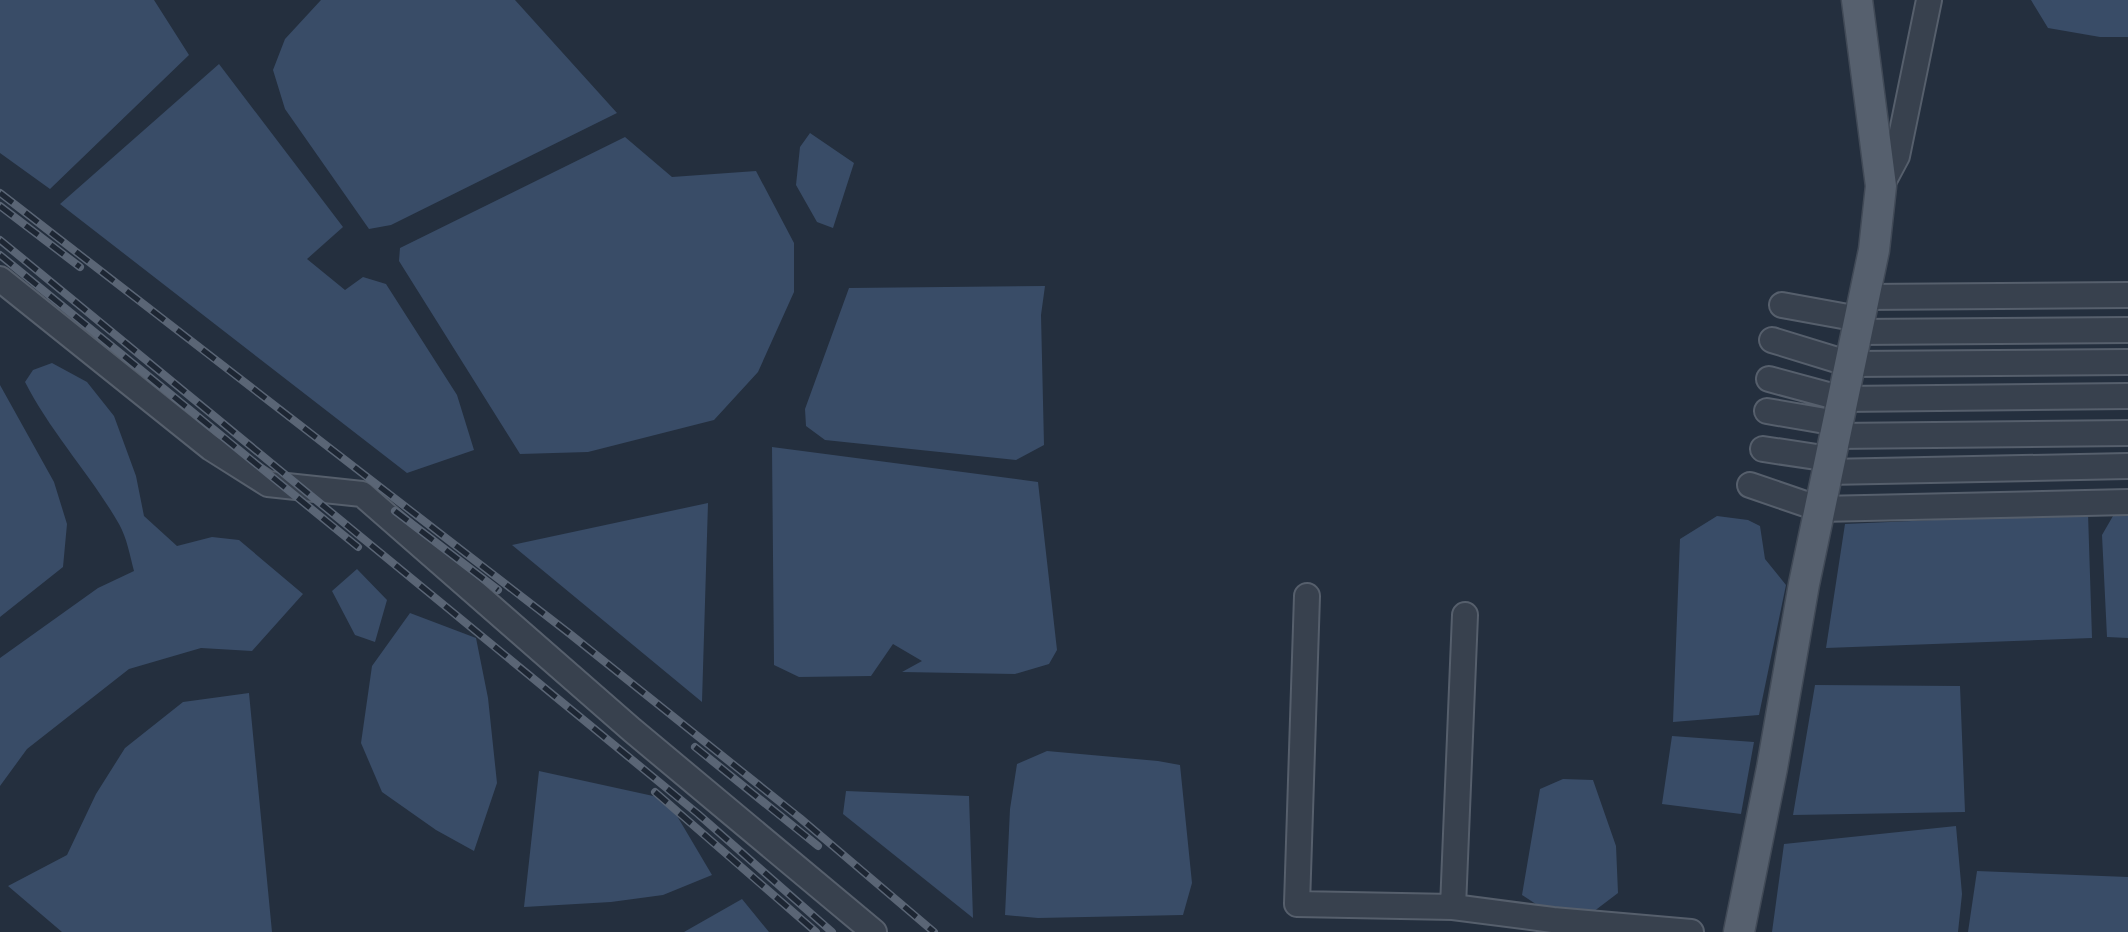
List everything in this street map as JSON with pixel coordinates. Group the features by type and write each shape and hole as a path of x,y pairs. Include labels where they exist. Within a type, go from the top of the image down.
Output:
{"main road":[{"path":"1739,932 1772,768 1804,584 1874,250 1881,186 1857,0"}],"street":[{"path":"1881,186 1897,156 1929,0"},
{"path":"0,279 211,447 268,484 362,494 632,730 874,932"},
{"path":"1860,316 2128,295"},
{"path":"1782,305 1860,316 2128,330"},
{"path":"1772,340 1850,364 2128,362"},
{"path":"1769,379 1834,438 2128,433"},
{"path":"1763,449 2128,396"},
{"path":"1767,411 1834,438 2128,466"},
{"path":"1750,485 1820,509 2128,502"},
{"path":"1307,596 1297,904 1453,907 1553,920 1691,932"},
{"path":"1453,907 1465,615"}],"water":[{"path":"0,0 154,0 189,55 50,189 0,153"},
{"path":"321,0 515,0 617,113 391,225 369,229 285,109 273,70 285,39"},
{"path":"2031,0 2128,0 2128,37 2100,37 2048,28"},
{"path":"219,64 343,227 307,259 345,290 363,277 386,284 457,395 474,450 407,473 60,204"},
{"path":"810,133 854,163 833,228 817,222 796,185 800,147"},
{"path":"625,137 672,177 756,171 794,243 794,292 758,372 714,420 588,452 520,454 399,261 400,248"},
{"path":"1045,286 1041,315 1044,445 1016,460 825,440 806,426 805,409 849,288"},
{"path":"52,363 87,382 114,416 136,476 144,516 177,546 212,537 239,540 303,594 252,651 201,648 129,669 27,749 0,786 0,658 98,588 134,571 119,524 35,401 25,382 33,370"},
{"path":"0,385 54,482 67,524 63,567 0,617"},
{"path":"772,447 1038,482 1057,650 1049,664 1015,674 902,672 922,661 893,644 871,676 799,677 774,665"},
{"path":"708,503 702,702 512,545"},
{"path":"2117,509 2128,509 2128,638 2107,637 2102,535"},
{"path":"2088,513 2092,638 1826,648 1845,524"},
{"path":"1717,516 1748,520 1760,526 1765,559 1786,585 1759,715 1673,722 1680,539"},
{"path":"357,569 387,600 375,642 355,635 332,591"},
{"path":"410,613 476,638 488,698 497,783 474,851 436,830 382,792 361,743 372,666"},
{"path":"1815,685 1960,686 1965,812 1793,815"},
{"path":"249,693 272,932 62,932 8,886 67,855 96,794 125,748 183,702"},
{"path":"1672,736 1754,742 1741,814 1662,804"},
{"path":"1047,751 1180,765 1192,883 1183,915 1038,918 1005,915 1010,809 1017,764"},
{"path":"539,771 667,799 712,875 663,895 611,902 524,907"},
{"path":"1563,779 1593,780 1616,846 1618,893 1593,912 1548,912 1522,895 1540,789"},
{"path":"846,791 969,796 973,918 843,814"},
{"path":"1956,826 1962,894 1958,932 1772,932 1784,844"},
{"path":"1977,871 2128,877 2128,932 1968,932"},
{"path":"742,899 769,932 684,932"}],"railway":[{"path":"0,193 570,634 800,818 934,932"},
{"path":"0,206 80,267"},
{"path":"0,240 698,814 832,932"},
{"path":"0,255 358,547"},
{"path":"395,511 498,590"},
{"path":"695,747 818,846"},
{"path":"655,792 816,932"}]}
